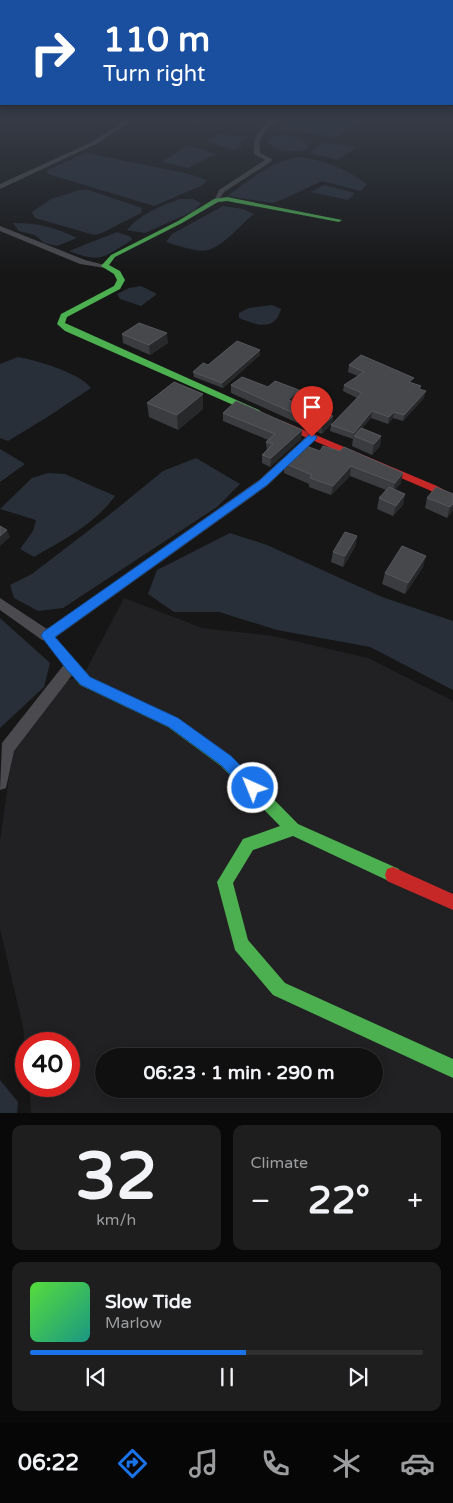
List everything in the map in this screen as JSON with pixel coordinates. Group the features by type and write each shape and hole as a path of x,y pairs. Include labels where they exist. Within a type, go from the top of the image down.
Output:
{"street":[{"path":"0,187 36,170"},
{"path":"216,200 221,191 254,170"},
{"path":"105,266 112,256 180,222 216,200 227,199 338,220"},
{"path":"0,228 84,262 105,266 117,272 121,280 117,287 64,316 61,324 68,329 312,437 433,488 453,500"},
{"path":"47,636 263,483 312,437"},
{"path":"0,603 47,636 85,681 174,723 226,761 294,829 453,902"},
{"path":"0,783 7,748 71,666"},
{"path":"294,829 248,844 226,882 241,944 279,989 453,1070"}],"shaded area":[{"path":"47,170 169,170 207,180 203,185 154,206 48,174"},
{"path":"265,170 343,170 367,184 361,191 322,181 272,203 227,196"},
{"path":"324,185 355,193 348,200 311,192"},
{"path":"80,190 89,190 142,208 141,213 102,233 94,235 35,218 32,212 51,199"},
{"path":"180,199 193,199 201,203 194,211 145,233 127,230 144,215"},
{"path":"223,206 243,209 254,214 221,244 208,250 193,250 166,242 172,234"},
{"path":"13,223 46,226 77,238 57,246 44,243 35,235 19,231"},
{"path":"117,232 131,237 132,240 102,257 89,257 69,251"},
{"path":"141,286 157,294 141,306 120,299 117,294 129,288"},
{"path":"272,305 281,309 278,316 270,324 252,323 239,318 239,313 249,308"},
{"path":"18,357 68,372 91,388 8,441 0,438 0,364"},
{"path":"0,449 25,464 0,482"},
{"path":"196,458 240,484 217,507 63,608 38,611 14,598 10,585 32,574 163,471"},
{"path":"48,473 65,474 115,496 88,523 67,538 34,557 20,549 33,531 36,520 0,509 32,478"},
{"path":"230,533 267,545 382,597 453,621 453,690 370,647 277,630 219,612 174,612 148,594 157,570"},
{"path":"124,598 202,628 273,636 368,658 453,701 453,1113 31,1113 30,1097 80,1097 80,1032 23,1032 0,929 0,841 13,749 65,681 83,676"},
{"path":"0,618 50,663 44,687 0,728"},
{"path":"0,1080 18,1102 17,1113 0,1113"}],"building":[{"path":"139,323 167,333 149,345 122,334"},
{"path":"237,341 260,350 222,383 193,372 203,363 208,365"},
{"path":"361,355 414,378 409,382 421,386 419,389 426,391 404,415 394,412 389,417 372,411 354,433 331,425 362,393 344,385 364,372 349,365"},
{"path":"242,377 268,387 275,381 299,390 288,400 333,416 322,426 231,385"},
{"path":"174,382 203,394 177,415 147,403"},
{"path":"236,401 302,430 271,458 262,455 273,444 266,442 275,434 223,413"},
{"path":"361,428 381,436 374,444 354,436"},
{"path":"303,445 320,451 323,446 340,451 344,447 403,473 395,483 351,466 333,486 310,478 312,475 284,463"},
{"path":"389,487 405,494 396,506 379,498"},
{"path":"436,487 453,494 453,504 450,507 427,498"},
{"path":"0,526 7,530 0,536"},
{"path":"345,532 357,536 345,556 333,552"},
{"path":"402,546 426,556 408,583 385,573"}],"traffic: fast":[{"path":"256,412 68,329 61,324 64,316 117,287 121,280 117,273 105,266 113,256 180,222 216,200 227,199 339,220"},
{"path":"47,636 85,681 173,723 226,761 293,829 393,875"},
{"path":"293,829 248,844 225,882 241,944 279,989 453,1069"}],"traffic: jam":[{"path":"280,423 433,488 453,500"},
{"path":"393,875 453,902"}],"route":[{"path":"253,788 226,761 174,723 85,681 47,636 263,483 312,437"}]}
